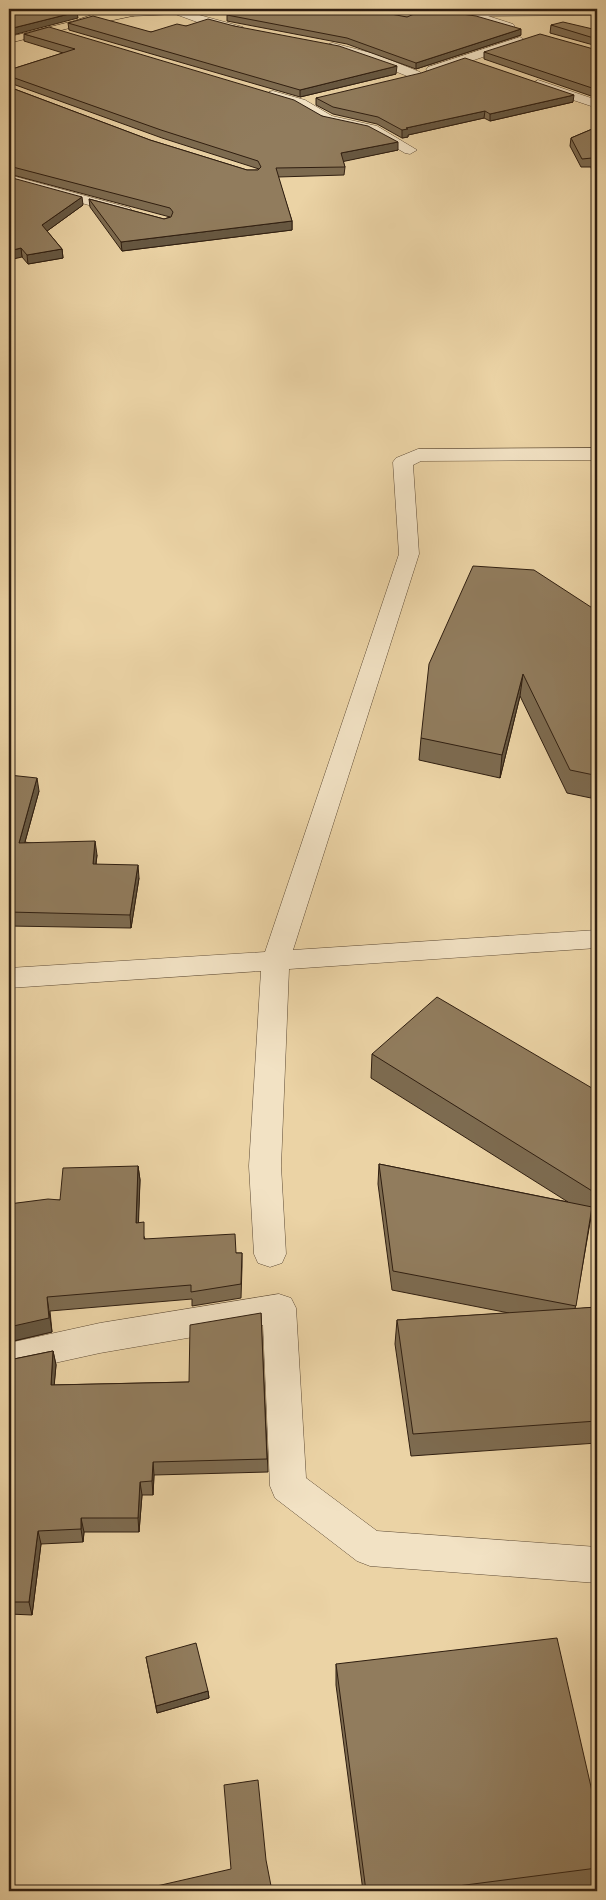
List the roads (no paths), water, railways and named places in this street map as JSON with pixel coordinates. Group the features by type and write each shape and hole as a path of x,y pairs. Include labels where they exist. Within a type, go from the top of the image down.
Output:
{"highway":[{"path":"78,24 98,15 121,9"},
{"path":"9,40 152,9"}],"street":[{"path":"133,13 197,9"},
{"path":"421,9 464,13 597,12"},
{"path":"178,11 201,20 255,32"},
{"path":"397,80 466,59 529,35 464,13"},
{"path":"51,30 78,38"},
{"path":"323,45 371,57 416,75"},
{"path":"466,59 484,66"},
{"path":"522,79 597,104"},
{"path":"262,92 300,103 328,119 372,129 410,150"},
{"path":"300,103 319,98"},
{"path":"9,179 137,214"},
{"path":"270,1254 265,1166 276,960 409,554 403,462 418,455 597,454"},
{"path":"9,978 597,939"},
{"path":"9,1358 100,1338 279,1308 288,1486 370,1548 597,1565"}]}
